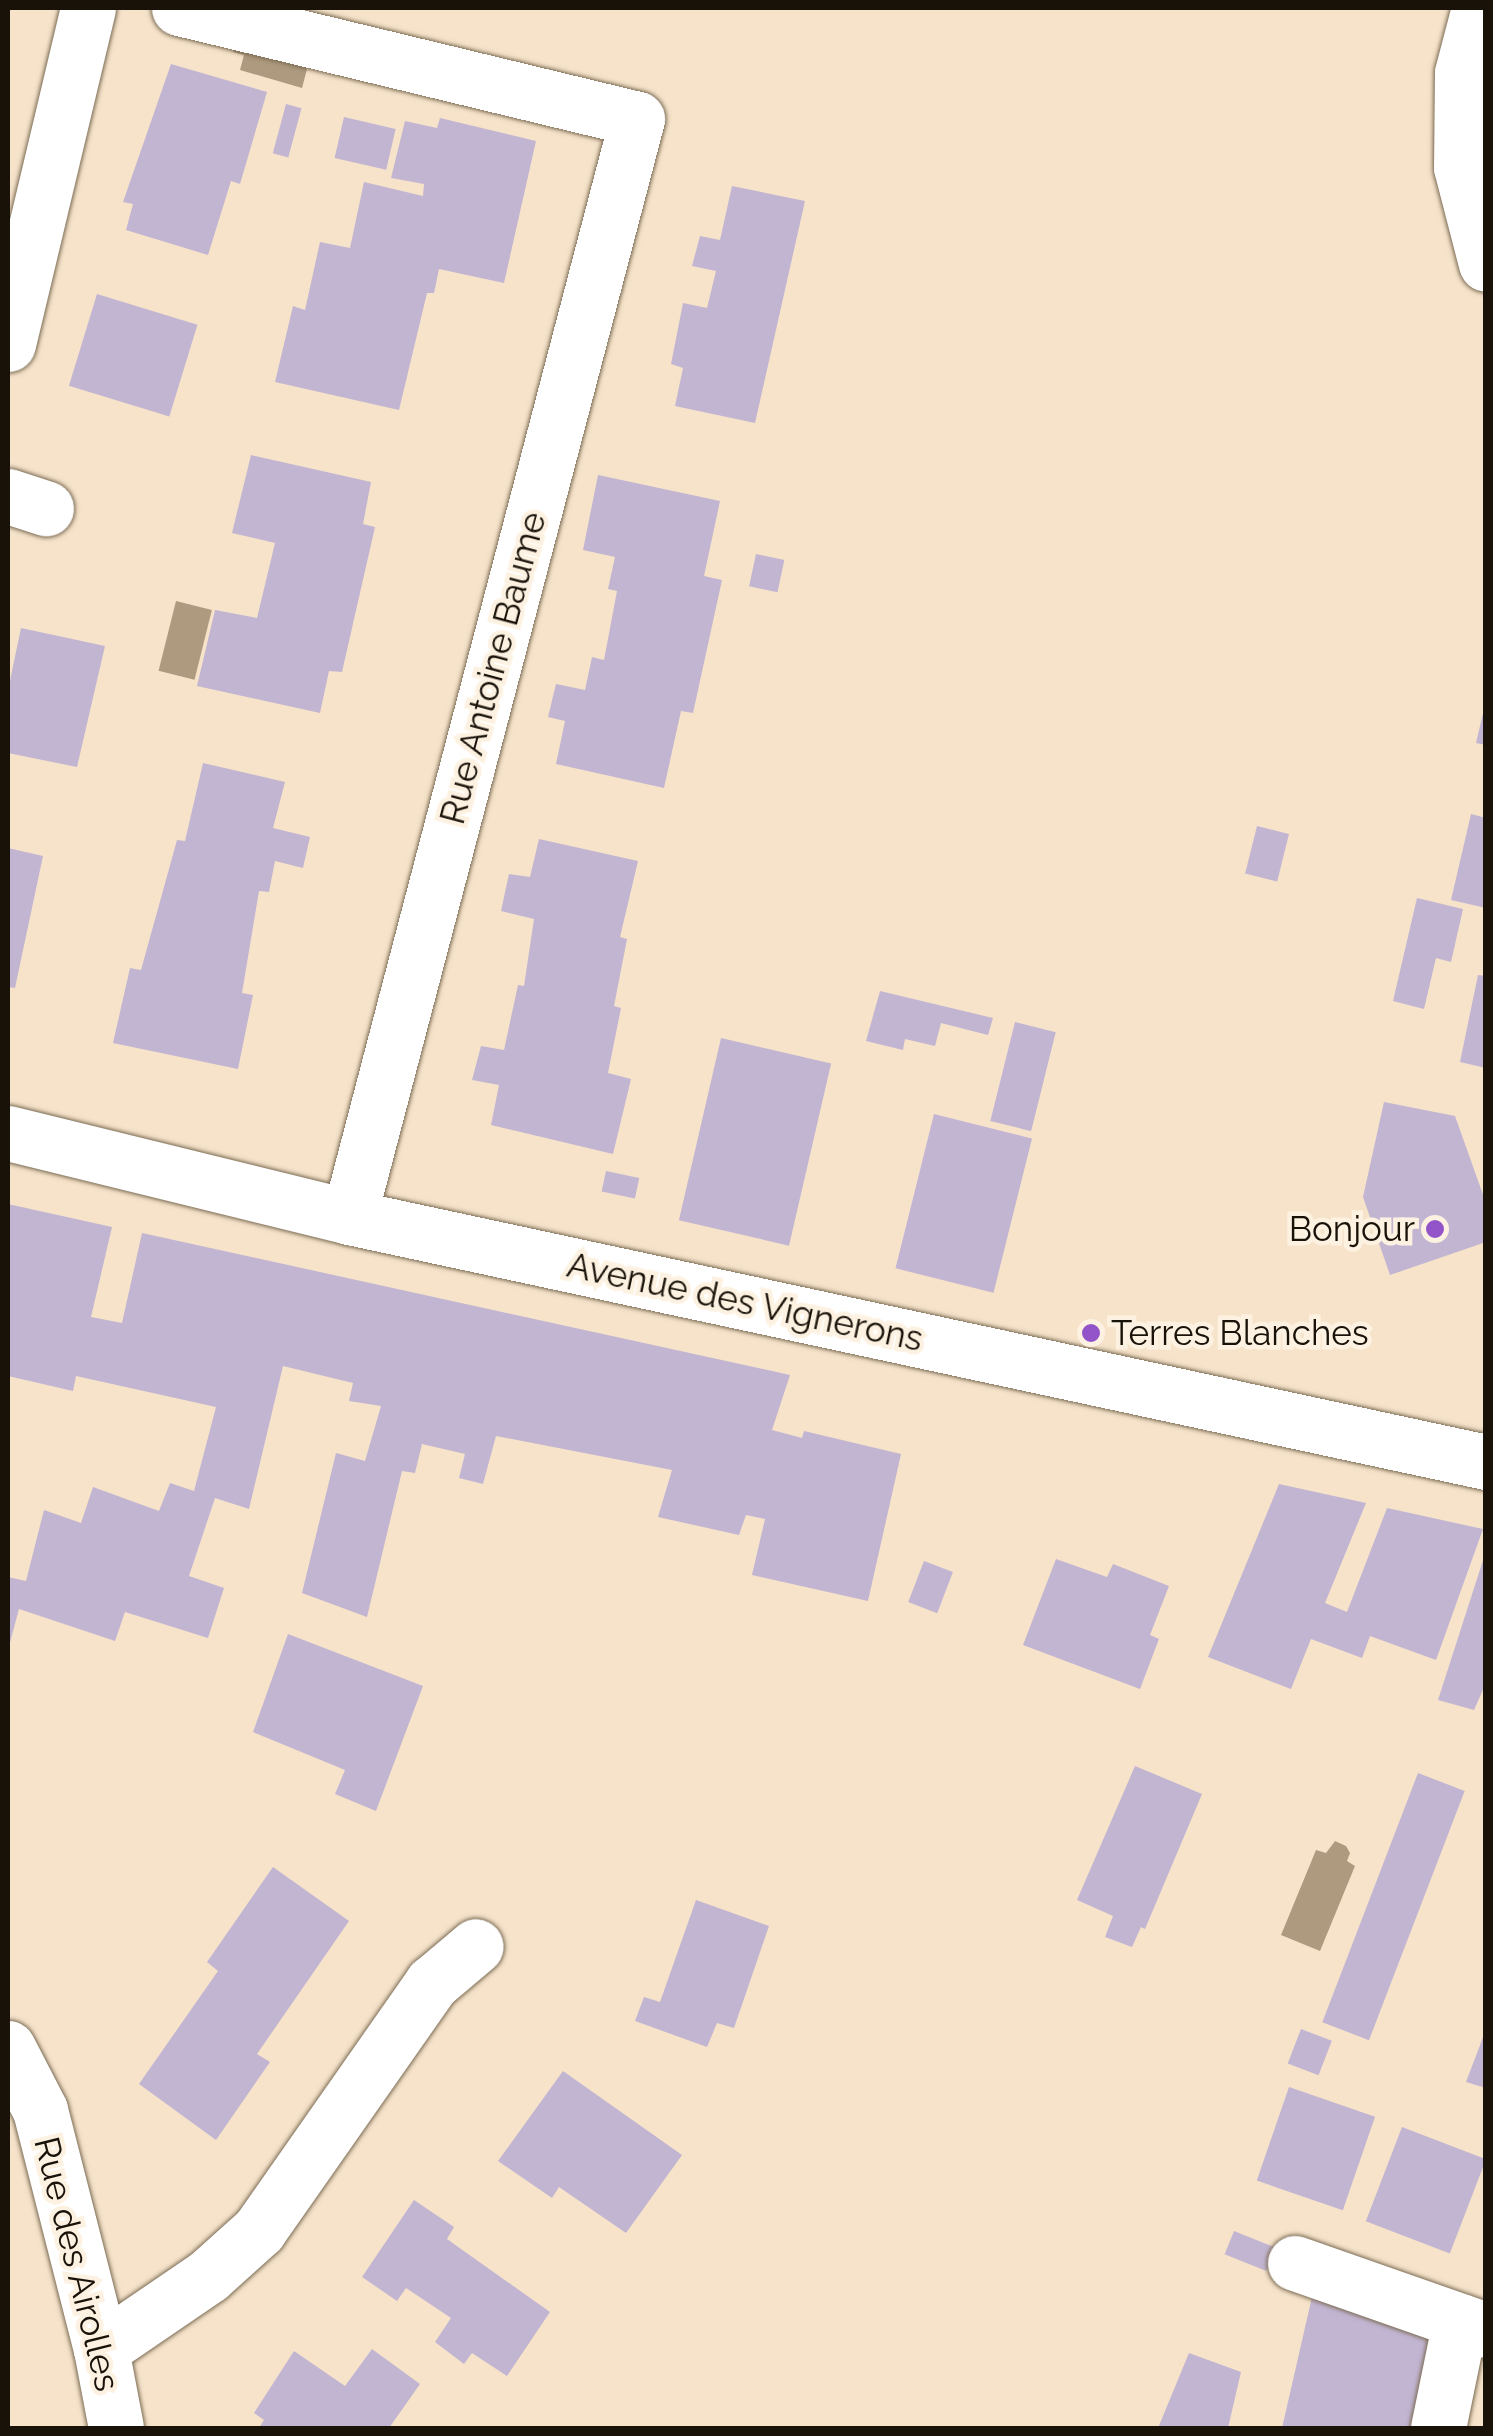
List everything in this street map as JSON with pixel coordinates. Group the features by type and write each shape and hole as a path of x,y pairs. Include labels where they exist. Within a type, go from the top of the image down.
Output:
{"street":[{"path":"8,344 88,8"},
{"name":"Rue Antoine Baume","path":"178,8 637,119 349,1217"},
{"path":"1479,8 1462,73 1460,167 1482,246"},
{"name":"Avenue des Vignerons","path":"8,1133 349,1217 1486,1462"},
{"path":"101,2348 208,2276 259,2230 432,1983 476,1946"},
{"name":"Rue des Airolles","path":"8,2048 40,2110 101,2348 116,2428"},
{"path":"1294,2262 1473,2326 1438,2428"}],"shaded area":[{"path":"238,33 311,54 302,88 240,70 244,55 233,52"},
{"path":"176,601 212,610 194,680 159,671"},
{"path":"1335,1841 1346,1846 1350,1853 1347,1861 1355,1866 1320,1951 1281,1935 1316,1850 1326,1853"}],"building":[{"path":"171,64 267,92 240,184 231,181 208,255 126,230 133,204 123,202"},
{"path":"286,104 301,108 288,157 273,153"},
{"path":"344,117 396,129 386,170 335,158"},
{"path":"440,118 536,141 504,283 439,269 434,293 427,293 399,410 275,382 293,306 305,310 320,242 350,248 364,182 423,196 424,184 391,178 405,121 437,128"},
{"path":"732,186 805,201 755,423 675,406 683,368 671,364 683,303 707,308 716,271 692,266 700,236 720,240"},
{"path":"97,294 197,325 169,417 69,386"},
{"path":"251,455 371,482 363,524 375,527 342,672 329,671 320,713 197,686 215,610 257,618 275,543 232,533"},
{"path":"598,475 720,501 704,576 722,580 693,713 681,711 664,788 556,764 565,721 548,717 556,684 585,690 592,657 604,660 617,591 608,589 615,557 583,550"},
{"path":"756,554 784,560 778,592 749,586"},
{"path":"21,628 105,646 77,767 8,753 8,690"},
{"path":"1486,710 1486,745 1476,743"},
{"path":"203,763 285,782 273,828 310,837 303,868 275,861 269,892 259,891 242,993 253,995 238,1069 113,1043 130,968 141,970 177,840 185,841"},
{"path":"1471,814 1486,818 1486,908 1451,900"},
{"path":"1257,826 1289,834 1277,882 1245,874"},
{"path":"539,839 638,861 620,937 627,939 614,1006 621,1008 608,1073 631,1079 613,1154 491,1125 499,1085 472,1080 481,1046 504,1050 518,985 524,986 534,919 501,911 509,874 530,877"},
{"path":"8,848 43,856 15,988 8,987"},
{"path":"1417,898 1463,909 1451,962 1436,958 1424,1009 1393,1001"},
{"path":"1478,975 1486,976 1486,1068 1460,1062"},
{"path":"880,991 993,1018 988,1035 941,1023 935,1046 905,1039 903,1050 866,1041"},
{"path":"1015,1022 1056,1032 1031,1131 990,1121"},
{"path":"721,1038 831,1063 789,1246 679,1220"},
{"path":"1384,1102 1455,1116 1486,1203 1486,1242 1390,1275 1363,1197"},
{"path":"934,1114 1032,1138 994,1293 896,1268"},
{"path":"606,1171 639,1178 635,1199 602,1192"},
{"path":"8,1204 112,1227 91,1317 122,1323 142,1233 790,1375 772,1430 802,1438 804,1431 901,1454 868,1601 752,1575 765,1519 746,1515 739,1535 658,1517 672,1470 496,1436 483,1484 459,1478 465,1454 422,1444 415,1473 402,1471 367,1617 302,1593 336,1453 365,1461 381,1406 349,1401 353,1383 283,1366 249,1509 215,1498 189,1576 224,1588 208,1638 125,1612 115,1641 19,1609 8,1650 8,1577 26,1581 44,1510 81,1523 93,1487 159,1511 170,1483 194,1491 216,1407 76,1376 73,1391 8,1376"},
{"path":"1279,1484 1366,1503 1325,1603 1347,1612 1387,1508 1483,1529 1436,1660 1370,1636 1362,1658 1311,1639 1291,1689 1208,1657"},
{"path":"1485,1554 1486,1683 1474,1710 1438,1700"},
{"path":"1056,1559 1107,1577 1113,1564 1169,1586 1150,1635 1159,1639 1140,1689 1023,1645"},
{"path":"924,1561 953,1572 937,1613 908,1602"},
{"path":"288,1634 423,1686 376,1811 335,1794 345,1770 253,1732"},
{"path":"1135,1766 1202,1794 1145,1929 1141,1927 1132,1947 1105,1937 1113,1916 1077,1900"},
{"path":"1418,1773 1465,1791 1369,2040 1322,2022"},
{"path":"273,1867 349,1921 257,2054 270,2062 216,2140 139,2084 218,1971 207,1962"},
{"path":"696,1900 769,1926 734,2028 717,2023 707,2047 635,2021 644,1997 660,2002"},
{"path":"1301,2029 1332,2041 1319,2075 1288,2064"},
{"path":"1486,2033 1486,2088 1466,2082"},
{"path":"563,2071 682,2155 626,2233 559,2187 552,2198 498,2161"},
{"path":"1289,2087 1375,2117 1343,2210 1257,2181"},
{"path":"1402,2127 1486,2159 1450,2254 1366,2221"},
{"path":"414,2200 454,2227 447,2239 550,2312 507,2376 472,2353 464,2364 435,2342 451,2318 406,2288 397,2301 362,2277"},
{"path":"1234,2231 1276,2248 1266,2271 1225,2254"},
{"path":"1312,2297 1436,2342 1417,2428 1282,2428"},
{"path":"372,2349 420,2384 389,2428 259,2428 264,2420 254,2413 294,2351 345,2386"},
{"path":"1189,2353 1241,2372 1228,2428 1158,2428"}],"place":[{"name":"Bonjour","path":"1435,1229"},
{"name":"Terres Blanches","path":"1091,1333"}]}
